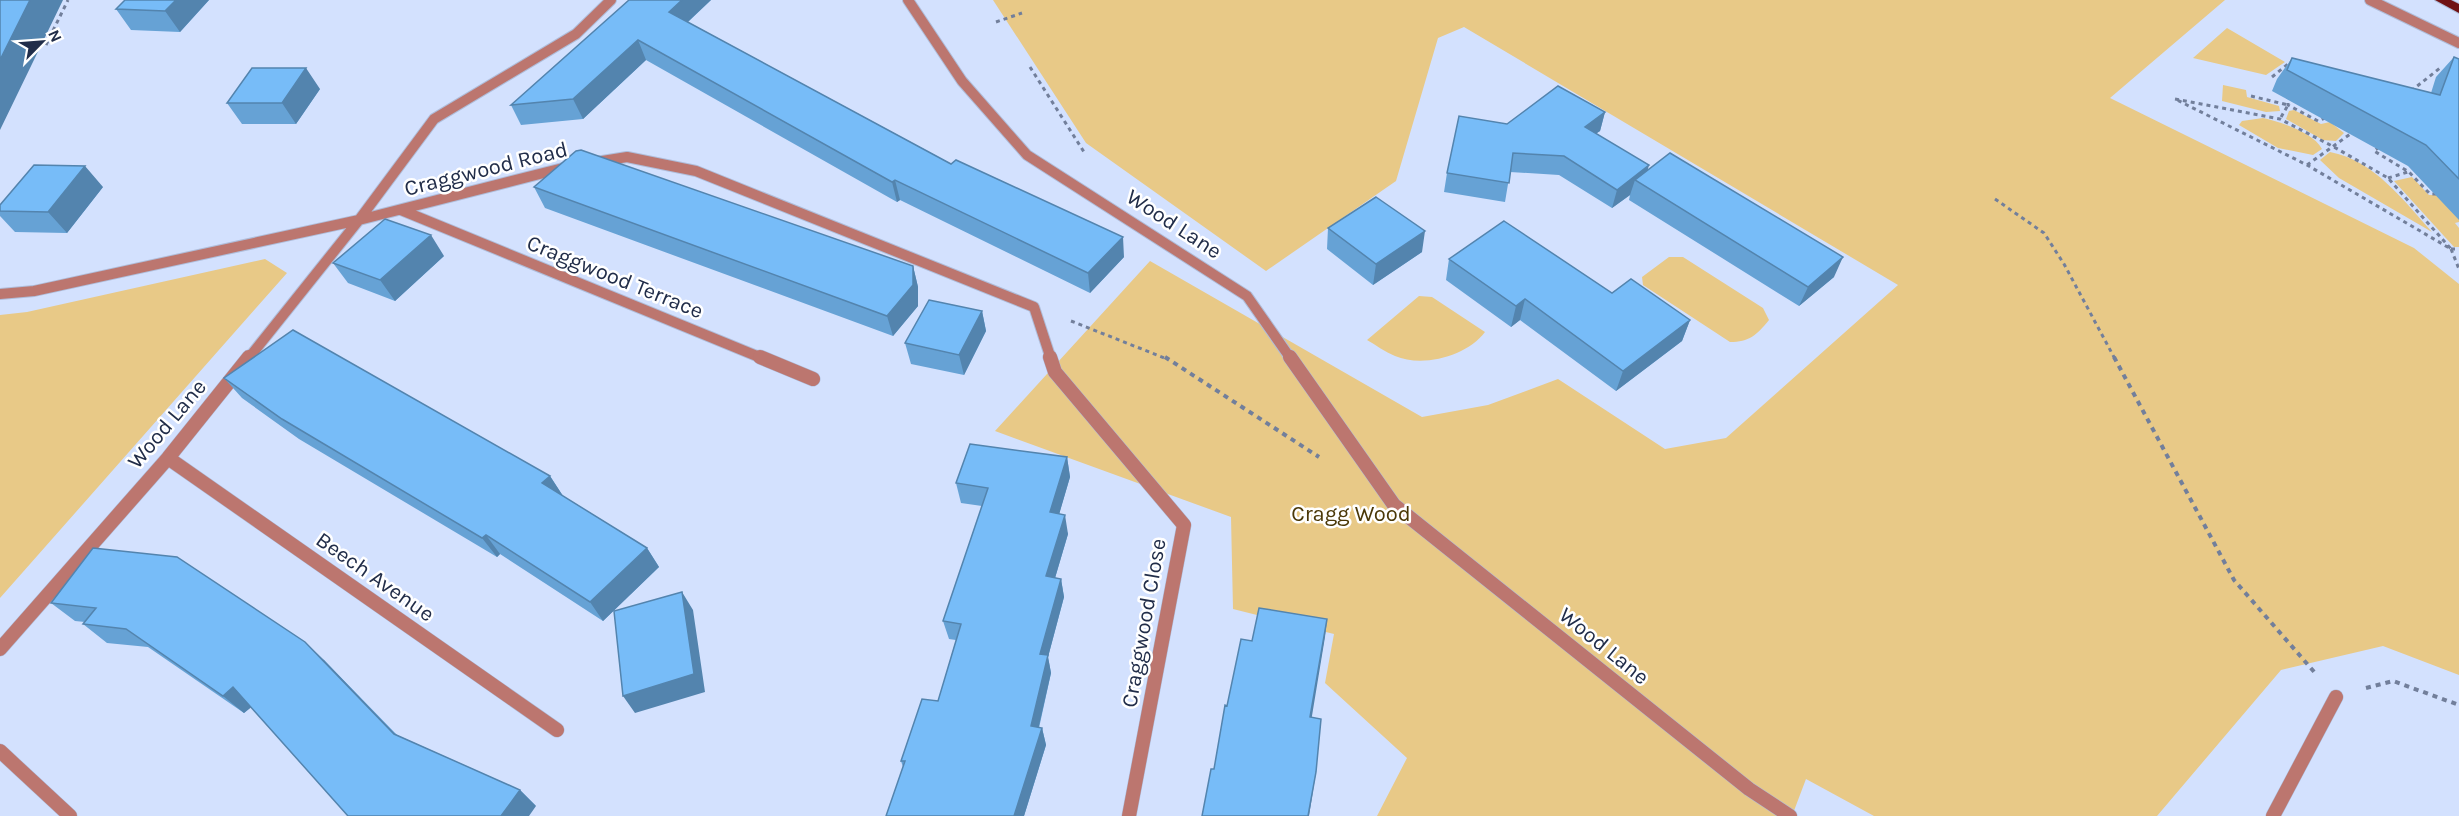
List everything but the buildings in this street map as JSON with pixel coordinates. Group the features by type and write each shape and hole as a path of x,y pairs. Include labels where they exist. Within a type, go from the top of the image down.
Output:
{"highway":[{"path":"2441,0 2459,9"}],"street":[{"name":"Wood Lane","path":"0,649 168,458 359,220 434,119 576,34 611,0"},
{"name":"Wood Lane","path":"908,0 962,81 1027,155 1247,296 1394,505 1749,789 1790,816"},
{"path":"2370,0 2459,44"},
{"name":"Craggwood Road","path":"0,294 34,291 359,220 568,167 627,157 696,171 1034,307"},
{"name":"Craggwood Terrace","path":"401,210 813,380"},
{"name":"Craggwood Close","path":"1034,307 1055,372 1184,525 1129,816"},
{"name":"Beech Avenue","path":"168,458 557,730"},
{"path":"2272,816 2336,697"},
{"path":"0,751 70,816"}],"path":[{"path":"46,45 68,0"},
{"path":"996,22 1022,13"},
{"path":"2272,77 2292,61"},
{"path":"2288,64 2288,75"},
{"path":"1030,67 1068,131 1082,151 1091,157"},
{"path":"2405,95 2441,68"},
{"path":"2280,119 2288,105 2288,85"},
{"path":"2251,96 2288,105 2318,121 2324,117 2334,122"},
{"path":"2459,249 2451,249 2307,165 2175,99 2280,119 2388,178 2451,249 2459,269"},
{"path":"2344,127 2362,137"},
{"path":"2307,165 2362,127"},
{"path":"2370,142 2379,147 2374,151 2409,172 2430,194 2439,194"},
{"path":"2388,178 2409,172"},
{"path":"1995,199 2044,233 2064,264 2234,580 2336,697 2393,681 2459,705"},
{"path":"1034,307 1161,355 1326,462"}],"green space":[{"name":"Cragg Wood","path":"993,0 2225,0 2110,98 2414,248 2459,284 2459,675 2383,646 2281,670 2157,816 1874,816 1806,779 1792,816 1377,816 1407,758 1325,683 1334,634 1233,609 1231,517 995,431 1150,261 1422,417 1488,405 1558,379 1665,449 1726,438 1898,285 1464,27 1438,38 1396,181 1266,271 1086,143"},
{"path":"2227,28 2285,62 2266,75 2193,58"},
{"path":"2223,85 2246,90 2247,97 2279,106 2280,111 2266,112 2222,101"},
{"path":"2294,110 2321,124 2330,122 2344,133 2336,141 2323,140 2286,119 2289,111"},
{"path":"2263,118 2304,133 2318,143 2322,149 2313,155 2278,148 2239,125 2242,121"},
{"path":"2330,152 2346,156 2361,164 2387,183 2432,232 2339,178 2320,160"},
{"path":"2412,177 2429,195 2444,195 2459,211 2459,222 2455,223 2459,228 2459,247 2454,247 2394,181"},
{"path":"1669,257 1683,257 1763,308 1769,320 1752,337 1730,342 1643,285 1642,277"},
{"path":"265,259 287,273 0,598 0,315 27,312"},
{"path":"1419,296 1432,297 1485,332 1467,348 1456,353 1444,358 1418,361 1395,356 1367,340"}]}
